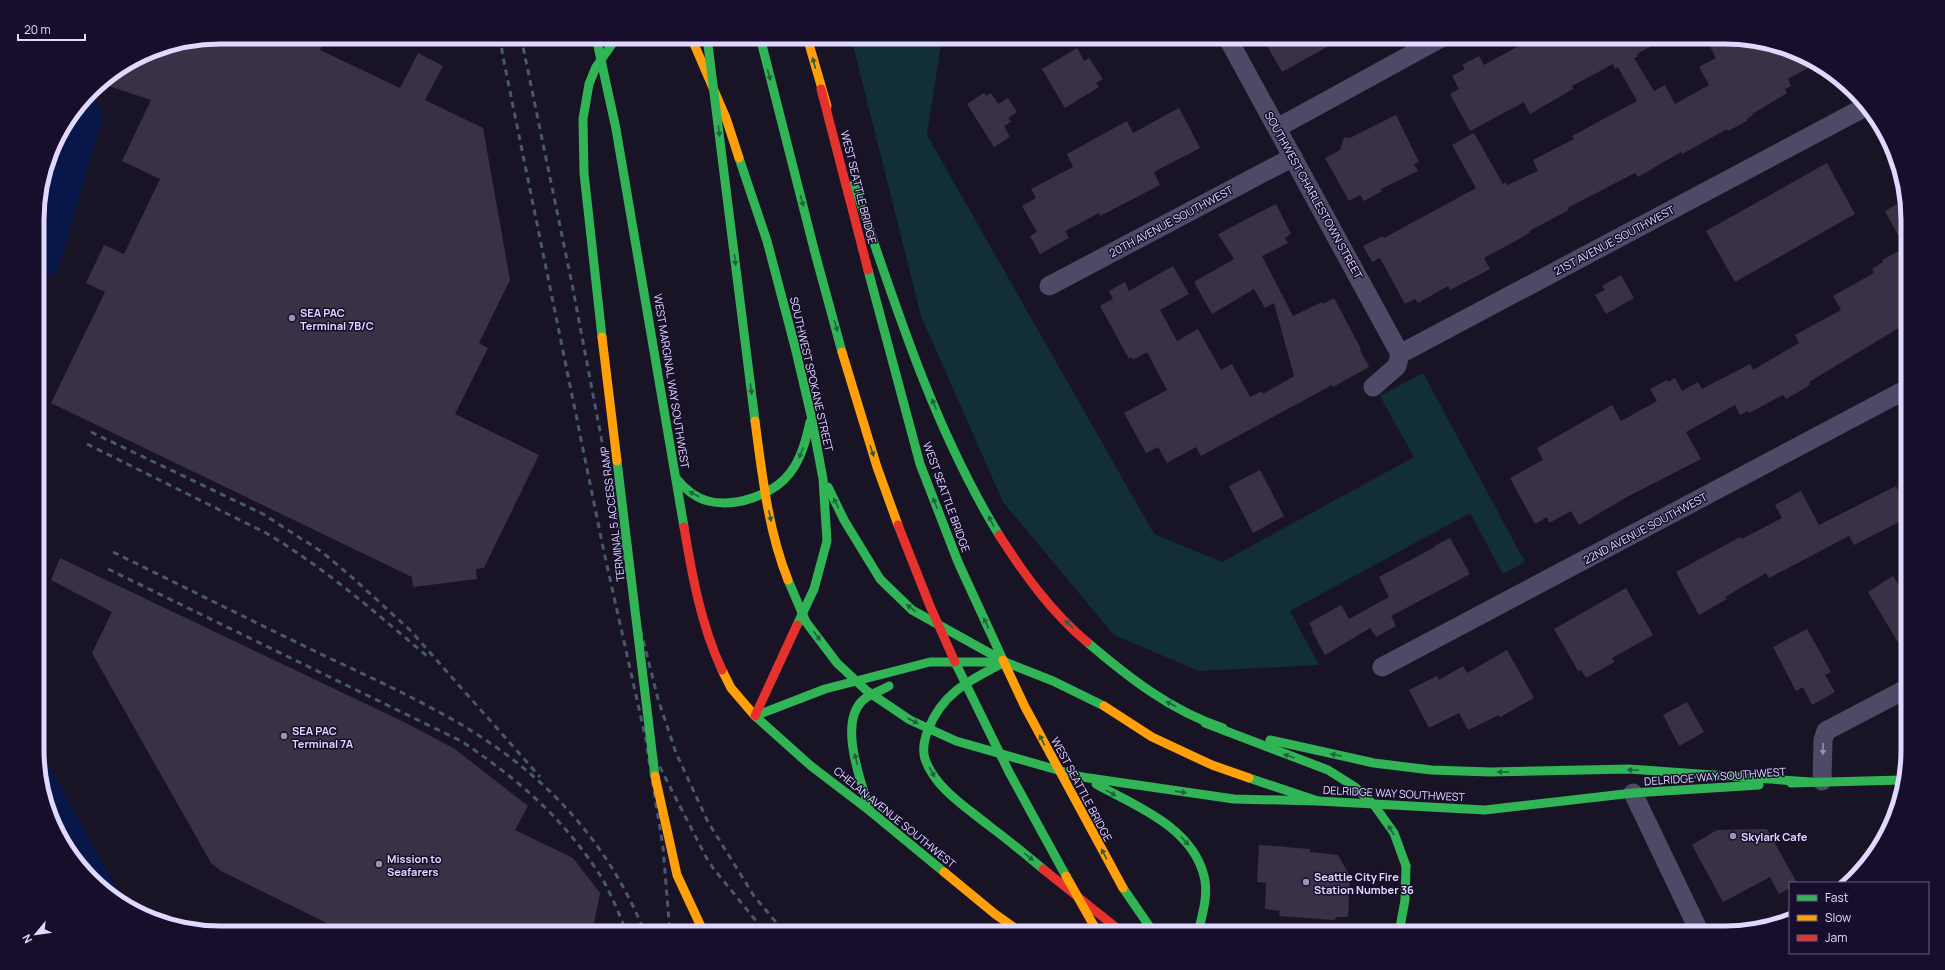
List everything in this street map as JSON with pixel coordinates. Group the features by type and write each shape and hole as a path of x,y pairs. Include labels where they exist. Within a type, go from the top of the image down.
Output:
{"main road":[{"name":"WEST MARGINAL WAY SOUTHWEST","path":"598,44 618,137 692,574 710,644 731,688 755,716"},
{"name":"TERMINAL 5 ACCESS RAMP","path":"612,44 596,68 589,86 583,130 583,159 587,208 653,767 677,875 701,926"},
{"name":"SOUTHWEST SPOKANE STREET","path":"694,44 726,118 768,241 811,415 823,479 827,541 814,589 755,716"},
{"path":"708,44 762,478 779,557 806,622 837,663 867,691 910,720 956,741 1082,777 1234,799 1318,801"},
{"path":"762,44 825,288 862,420 897,520 930,606 972,697 1047,841 1094,926"},
{"name":"WEST SEATTLE BRIDGE","path":"809,44 891,361 920,464 958,562 1024,707 1143,926"},
{"path":"821,89 929,393 959,461 1000,538 1049,605 1096,650 1157,697 1205,723 1328,770 1355,787 1374,805 1394,833 1406,866 1406,891 1401,926"},
{"path":"676,478 685,489 709,502 734,503 763,493 785,479 802,455 811,415"},
{"path":"823,479 844,520 880,579 912,610 1006,662"},
{"path":"870,810 854,756 852,732 853,718 861,702 930,662"},
{"name":"DELRIDGE WAY SOUTHWEST","path":"755,716 826,689 930,662 1006,662 1100,704 1152,737 1212,765 1318,801 1485,810 1633,794 1817,781 1898,780"},
{"path":"1006,662 976,676 949,696 934,714 924,742 925,759 934,776 953,796 1114,926"},
{"name":"CHELAN AVENUE SOUTHWEST","path":"755,716 811,766 870,810 995,914 1012,926"},
{"path":"1205,723 1291,746 1374,763 1431,770 1490,772 1629,769 1817,781"},
{"path":"1082,777 1172,827 1196,852 1207,884 1200,926"},
{"path":"1123,888 1149,926"}],"street":[{"name":"SOUTHWEST CHARLESTOWN STREET","path":"1231,44 1400,354"},
{"path":"1277,128 1431,44"},
{"name":"21ST AVENUE SOUTHWEST","path":"1400,354 1861,109"},
{"name":"20TH AVENUE SOUTHWEST","path":"1049,286 1293,157"},
{"path":"1373,387 1397,366 1400,354"},
{"name":"22ND AVENUE SOUTHWEST","path":"1382,667 1901,392"},
{"path":"1817,781 1826,731 1901,692"},
{"path":"1633,794 1697,926"}],"green space":[{"path":"853,44 941,44 927,135 1154,534 1222,562 1414,457 1380,396 1423,373 1525,562 1503,574 1470,513 1290,611 1319,665 1199,671 1114,635 1003,502 921,316"}],"shaded area":[{"path":"92,100 96,101 103,116 44,318 44,209 47,186 53,164 62,142 74,122"},
{"path":"44,653 186,923 153,913 113,890 80,857 62,828 53,806 47,784 44,761"}],"pier":[{"path":"44,272 57,276 44,318"},
{"path":"44,652 186,923 153,913 121,895 44,756"}],"building":[{"name":"SEA PAC Terminal 7B/C","path":"209,44 323,44 320,50 400,88 418,53 443,66 425,100 483,128 510,280 479,343 488,348 455,414 539,455 484,568 476,569 477,579 413,587 412,577 51,403 105,292 86,283 104,245 124,254 160,179 122,161 151,100 109,86 110,83 122,74 153,57 186,47"},
{"path":"1266,44 1332,44 1282,72"},
{"path":"1522,44 1655,44 1637,54 1638,56 1634,58 1654,91 1665,85 1675,104 1709,85 1699,67 1716,58 1709,44 1736,44 1759,47 1792,57 1810,66 1788,79 1791,86 1785,89 1787,93 1752,114 1753,115 1747,119 1747,121 1728,131 1727,129 1682,154 1681,152 1638,177 1635,173 1569,207 1567,211 1529,231 1530,233 1484,258 1490,269 1450,290 1448,286 1418,303 1415,299 1405,304 1380,258 1372,262 1363,246 1383,236 1384,238 1476,188 1452,145 1474,133 1503,184 1505,182 1507,185 1538,171 1533,160 1574,139 1572,136 1637,101 1618,67 1615,69 1613,64 1572,86 1573,89 1530,114 1524,102 1470,131 1450,94 1459,89 1452,76 1465,69 1462,65 1479,56 1484,65"},
{"path":"1077,48 1084,61 1089,58 1103,79 1096,83 1099,87 1065,108 1042,69"},
{"path":"984,93 986,96 991,93 998,104 1008,98 1017,112 1008,118 1011,122 1004,126 1010,137 994,147 967,104"},
{"path":"1179,108 1200,148 1154,172 1160,185 1100,216 1099,213 1065,231 1069,238 1040,254 1030,236 1037,232 1022,206 1036,198 1031,189 1073,167 1067,154 1127,121 1133,133"},
{"path":"1396,115 1419,162 1414,164 1418,171 1381,189 1382,191 1364,201 1360,195 1349,201 1325,158 1340,150 1344,137 1350,138"},
{"path":"1827,163 1855,214 1735,282 1706,231"},
{"path":"1900,202 1901,241 1885,211"},
{"path":"1276,204 1291,234 1285,238 1288,243 1262,256 1293,316 1334,298 1369,367 1333,387 1332,385 1201,456 1196,447 1167,463 1158,447 1146,453 1124,413 1167,390 1147,352 1133,360 1132,357 1129,359 1100,306 1113,299 1109,291 1125,282 1129,291 1173,266 1189,294 1160,310 1177,341 1198,329 1221,370 1232,364 1250,397 1262,391 1263,394 1294,376 1274,303 1265,308 1254,289 1212,314 1194,282 1234,259 1218,234"},
{"path":"1901,250 1901,327 1809,382 1810,385 1786,399 1783,395 1749,413 1748,411 1740,415 1735,405 1686,432 1701,459 1627,497 1579,525 1571,511 1549,523 1547,517 1535,524 1510,478 1543,460 1537,448 1612,405 1621,421 1657,401 1650,389 1667,380 1668,382 1675,378 1682,391 1698,382 1702,389 1750,364 1753,370 1799,343 1795,335 1841,310 1833,296 1874,273 1872,269 1883,262 1882,260"},
{"path":"1621,275 1634,298 1606,314 1595,295 1605,290 1602,286"},
{"path":"1260,470 1284,516 1253,533 1229,486"},
{"path":"1896,486 1901,496 1901,521 1854,545 1849,536 1769,578 1766,573 1725,597 1727,599 1699,615 1676,572 1740,537 1742,539 1782,518 1775,505 1801,491 1819,525"},
{"path":"1450,538 1470,574 1391,616 1396,626 1376,637 1370,628 1325,655 1309,623 1341,605 1349,619 1389,597 1379,577"},
{"name":"SEA PAC Terminal 7A","path":"60,558 404,722 455,749 528,806 515,830 573,858 600,893 593,926 333,926 221,871 211,863 92,653 112,612 51,580"},
{"path":"1893,576 1901,589 1901,647 1868,592"},
{"path":"1626,588 1653,635 1612,658 1614,662 1586,678 1581,670 1578,671 1554,629"},
{"path":"1807,629 1831,672 1825,675 1835,692 1812,705 1803,687 1796,691 1773,647"},
{"path":"1507,650 1534,698 1500,717 1499,715 1468,730 1459,713 1429,728 1409,690 1437,676 1439,680 1463,666 1467,673"},
{"path":"1687,702 1704,732 1679,746 1663,715"},
{"path":"1767,829 1796,882 1789,882 1789,889 1779,894 1770,877 1723,902 1692,845 1717,830"},
{"name":"Seattle City Fire Station Number 36","path":"1259,845 1310,849 1310,852 1338,855 1350,876 1348,917 1337,917 1334,920 1279,916 1280,911 1265,909 1266,883 1257,882"}],"railway":[{"path":"501,44 604,552 646,740 706,857 713,868 760,926"},
{"path":"522,44 572,284 629,584 658,699 676,753 708,822 754,896 779,926"},
{"path":"91,432 263,514 322,552 411,631 540,777"},
{"path":"87,444 266,533 309,561 350,592 428,657"},
{"path":"113,552 410,696 472,731 504,753 534,777 562,803 586,832 609,863 628,897 642,926"},
{"path":"108,569 461,741 482,755 538,801 571,835 600,875 624,926"},
{"path":"647,748 663,847 669,926"}],"traffic: fast":[{"path":"598,44 616,129 684,527"},
{"path":"602,337 584,173 583,119 589,84 596,67 612,44"},
{"path":"708,44 755,421"},
{"path":"762,44 842,352"},
{"path":"739,158 767,241 795,347 811,415 823,479 827,541 814,589 797,625"},
{"path":"854,184 900,319 935,408 954,451 999,535"},
{"path":"868,270 920,464 958,562 1003,660"},
{"path":"676,478 690,492 699,498 708,501 730,503 753,498 774,488 783,481 794,468 803,449 810,422"},
{"path":"617,461 655,776"},
{"path":"828,487 844,520 880,579 912,610 1002,660"},
{"path":"788,580 806,622 837,663 867,691 910,720 956,741 1082,777"},
{"path":"1087,642 1118,668 1168,703 1204,721 1223,728"},
{"path":"755,716 825,689 930,662 1005,662 1053,681 1104,706"},
{"path":"955,662 1009,772 1066,876"},
{"path":"1003,663 968,682 958,689 941,706 934,717 927,734 924,744 924,755 936,779 952,796 1043,869"},
{"path":"870,811 854,755 852,725 855,712 862,701 868,696 889,686"},
{"path":"755,716 811,766 870,811 944,872"},
{"path":"1205,723 1328,770 1355,787 1374,805 1394,833 1406,866"},
{"path":"1270,740 1374,763 1431,770 1490,772 1629,769 1811,782"},
{"path":"1082,777 1234,799 1318,801"},
{"path":"1249,778 1318,801 1485,810 1633,793 1759,785"},
{"path":"1791,783 1898,780"},
{"path":"1096,784 1145,810 1175,831 1188,844 1198,859 1204,876 1206,890 1200,926"},
{"path":"1400,926 1405,900 1406,866"},
{"path":"1123,888 1149,926"}],"traffic: slow":[{"path":"694,44 726,118 739,158"},
{"path":"809,44 827,106"},
{"path":"602,337 617,461"},
{"path":"842,352 877,467 898,525"},
{"path":"755,421 763,481 775,542 788,580"},
{"path":"1003,660 1025,707 1123,888"},
{"path":"722,670 731,688 755,716"},
{"path":"1104,706 1152,737 1212,765 1249,778"},
{"path":"655,776 677,875 701,926"},
{"path":"944,872 1012,926"},
{"path":"1066,876 1094,926"}],"traffic: jam":[{"path":"821,89 868,270"},
{"path":"898,525 930,606 955,662"},
{"path":"684,527 698,600 708,635 722,670"},
{"path":"999,535 1039,592 1062,618 1087,642"},
{"path":"755,716 797,625"},
{"path":"1043,869 1114,926"}],"place":[{"name":"SEA PAC Terminal 7B/C","path":"292,318"},
{"name":"SEA PAC Terminal 7A","path":"284,736"},
{"name":"Skylark Cafe","path":"1733,836"},
{"name":"Mission to Seafarers","path":"379,864"},
{"name":"Seattle City Fire Station Number 36","path":"1306,882"}]}
